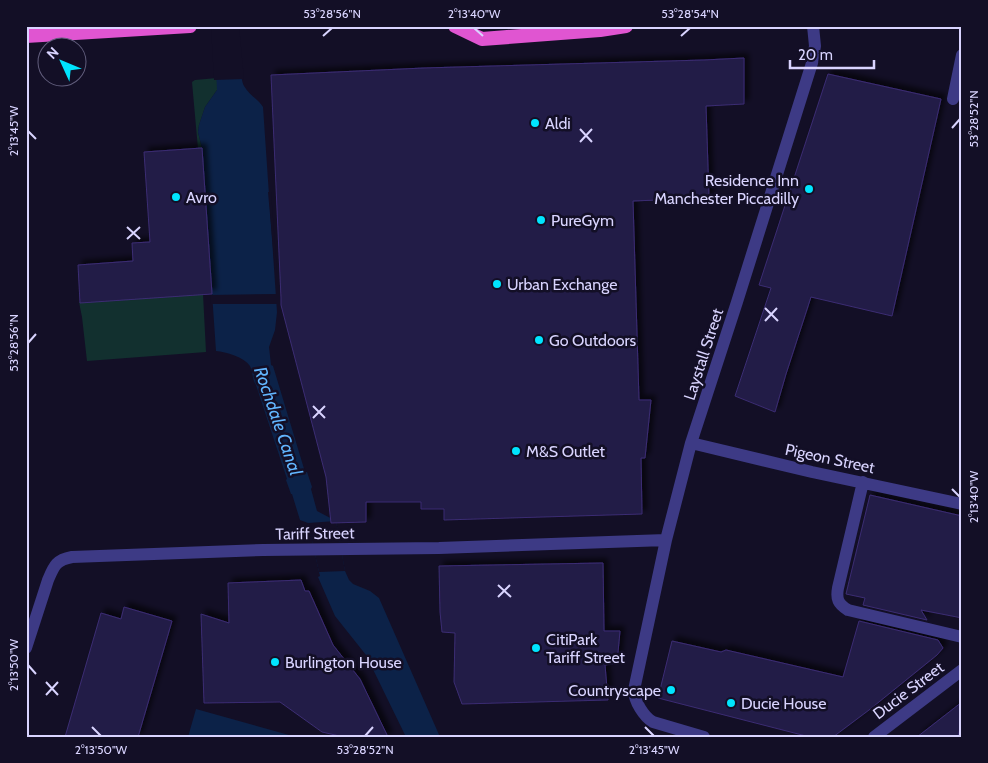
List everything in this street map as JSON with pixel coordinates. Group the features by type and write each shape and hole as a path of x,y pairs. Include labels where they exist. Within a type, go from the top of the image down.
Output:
{"highway":[{"path":"26,36 104,29 190,26"},
{"path":"455,26 482,39 626,26"}],"street":[{"name":"Laystall Street","path":"704,737 648,720 634,696 634,690 666,540 692,443 812,63 815,46 813,26"},
{"path":"953,99 962,56"},
{"name":"Pigeon Street","path":"692,443 812,472 962,504"},
{"path":"863,482 837,599 848,610 962,637"},
{"name":"Tariff Street","path":"26,648 48,580 56,564 72,557 666,540"},
{"name":"Ducie Street","path":"874,737 962,670"}],"green space":[{"path":"217,78 217,90 205,107 199,125 198,132 202,148 198,149 192,82 195,80"},
{"path":"203,294 206,352 87,361 79,302"}],"water":[{"name":"Rochdale Canal","path":"214,26 236,26 244,86 263,107 277,312 275,330 269,347 271,365 273,366 305,472 307,472 312,487 317,511 336,521 345,571 349,580 379,598 440,737 406,737 366,655 335,616 318,577 320,576 308,523 300,520 250,366 230,354 216,351 202,148 198,132 205,107 217,90"},
{"path":"196,709 296,737 188,737"}],"pier":[{"path":"211,26 239,26 244,79 214,80"},
{"path":"268,192 271,192 277,270 275,270"},
{"path":"279,294 279,304 211,304 210,295"},
{"path":"336,521 345,571 319,572 308,523"}],"building":[{"name":"Urban Exchange","path":"744,58 744,104 706,106 709,198 633,201 639,400 651,400 645,458 641,458 642,514 444,520 444,509 421,509 421,502 366,502 366,522 331,523 326,477 281,305 271,75 424,68"},
{"path":"828,74 941,99 892,316 811,297 775,412 735,396 771,288 759,285"},
{"name":"Avro","path":"202,148 212,294 80,303 78,265 133,261 132,243 150,242 144,152"},
{"path":"870,495 962,516 962,618 921,610 927,620 863,605 865,598 846,594"},
{"name":"CitiPark Tariff Street","path":"603,563 604,631 620,631 617,663 605,665 608,700 462,704 454,682 455,633 442,632 439,566"},
{"name":"Burlington House","path":"301,580 305,591 309,591 333,645 360,679 388,737 344,737 322,732 280,702 204,703 201,614 229,623 228,583"},
{"path":"124,607 172,621 138,737 65,737 101,613 121,619"},
{"path":"859,621 938,640 943,648 937,655 833,737 810,737 658,698 672,641 721,652 726,650 843,677"},
{"path":"962,702 962,719 958,737 917,737"}],"place":[{"name":"Aldi","path":"535,123"},
{"name":"Residence Inn Manchester Piccadilly","path":"809,189"},
{"name":"Avro","path":"176,197"},
{"name":"PureGym","path":"541,220"},
{"name":"Urban Exchange","path":"497,284"},
{"name":"Go Outdoors","path":"539,340"},
{"name":"M&S Outlet","path":"516,451"},
{"name":"CitiPark Tariff Street","path":"536,648"},
{"name":"Burlington House","path":"275,662"},
{"name":"Countryscape","path":"671,690"},
{"name":"Ducie House","path":"731,703"}]}
